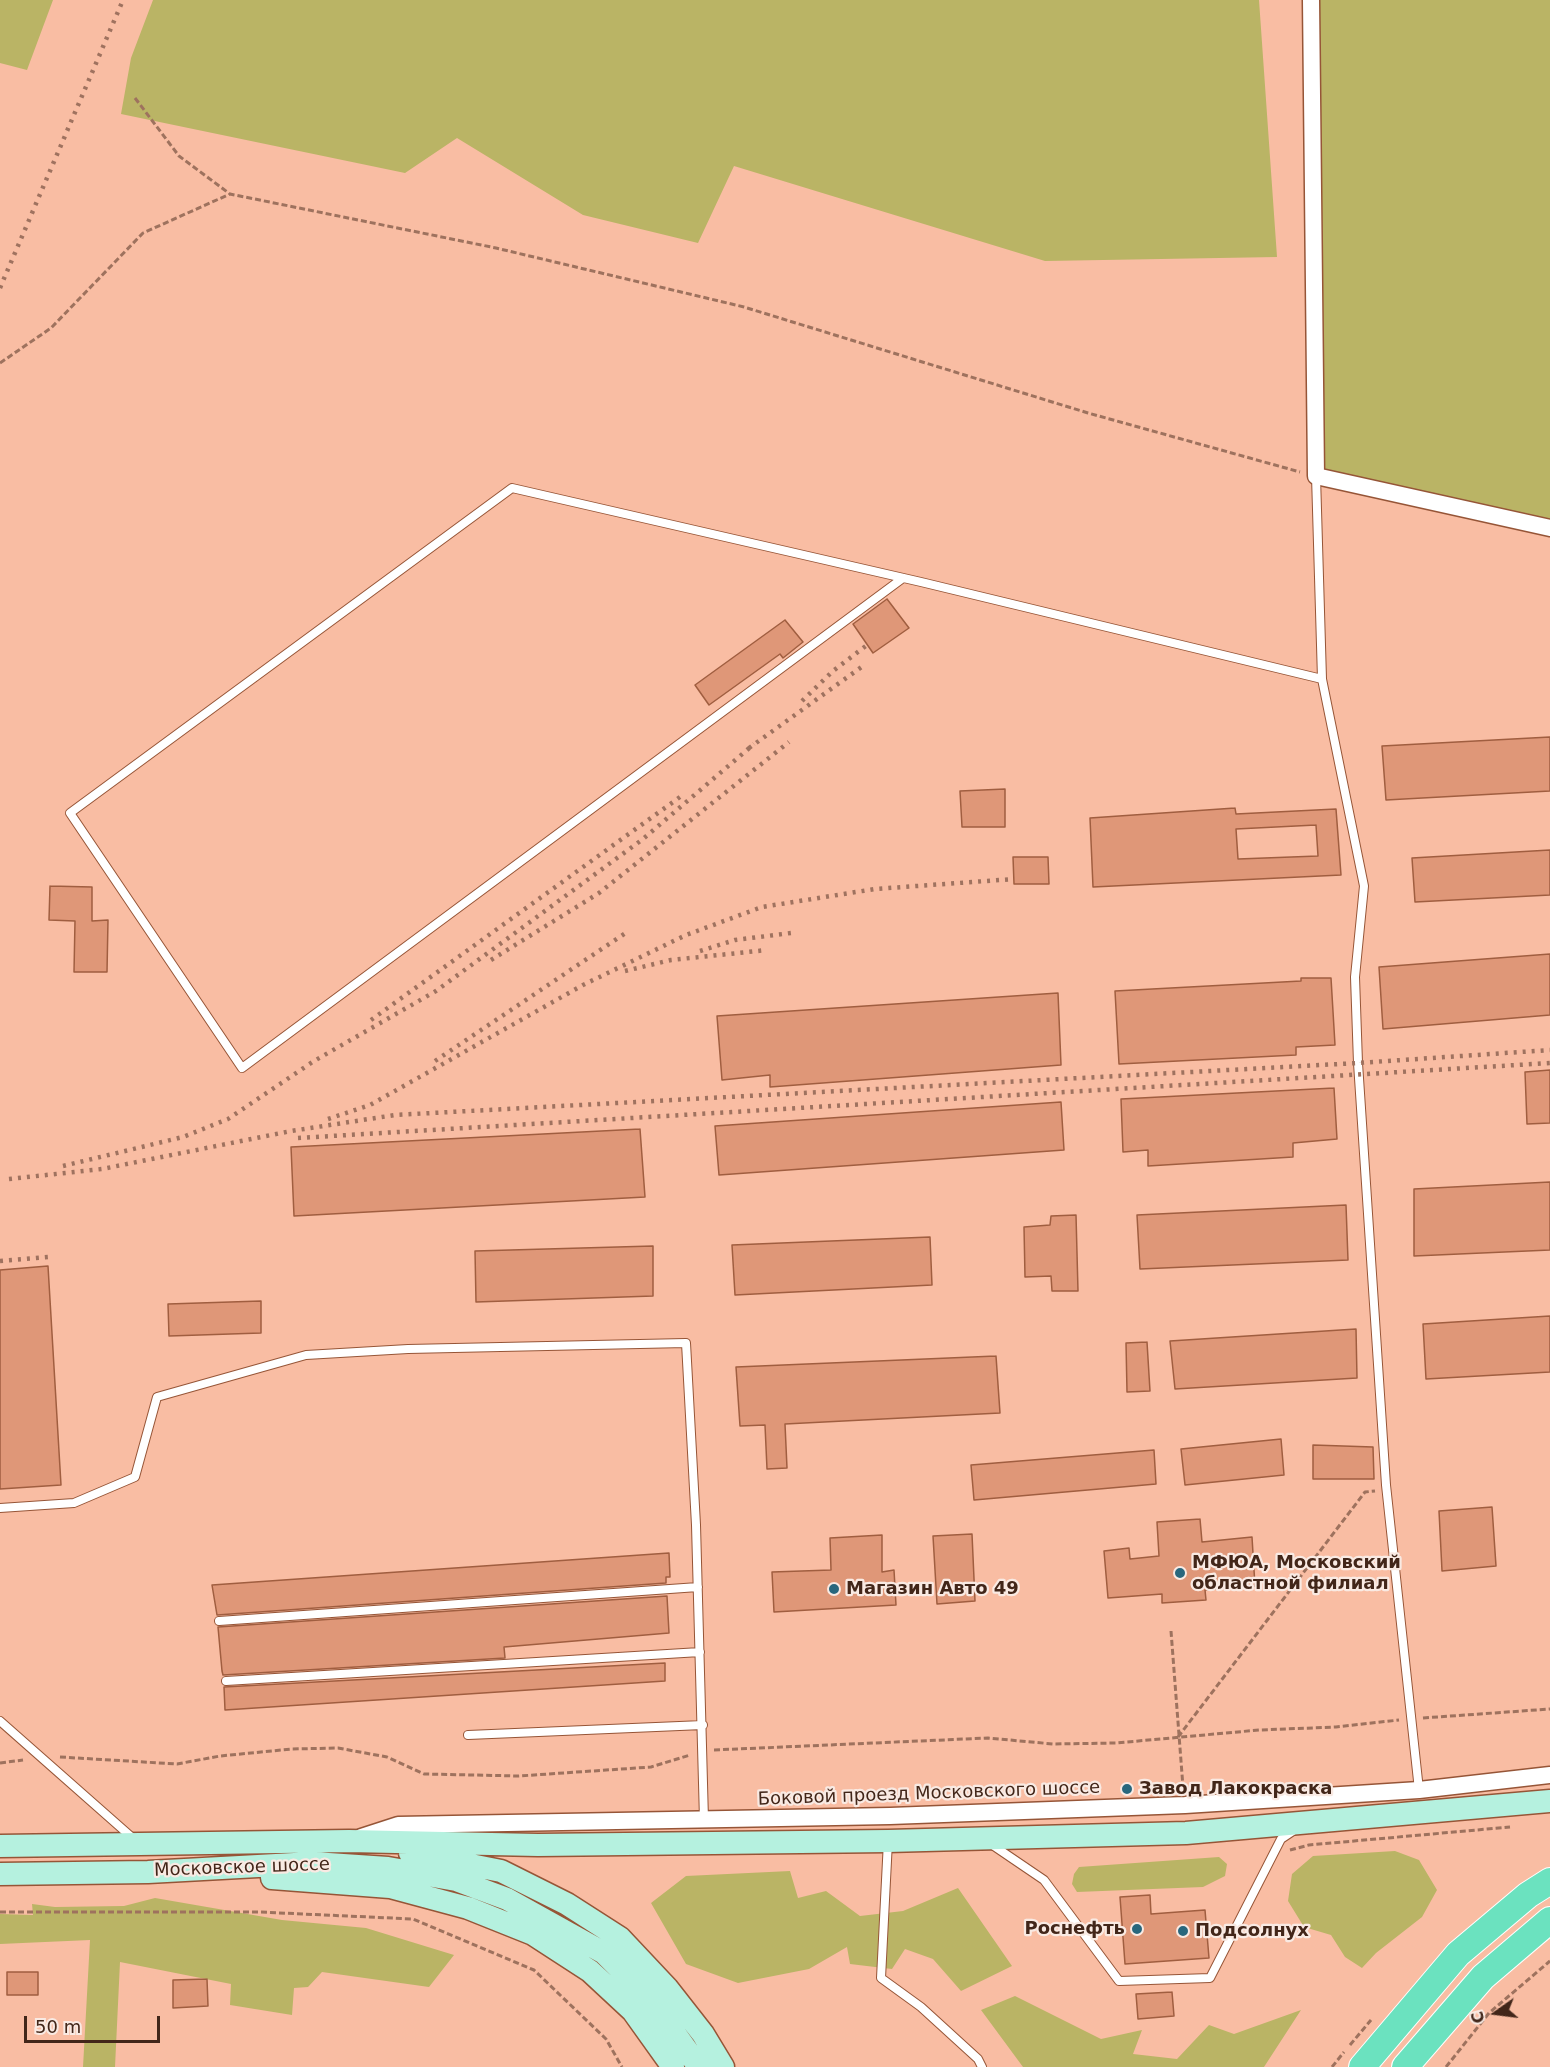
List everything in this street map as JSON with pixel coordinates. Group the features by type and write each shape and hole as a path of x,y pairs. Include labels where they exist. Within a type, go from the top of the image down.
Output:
{"main road":[{"path":"349,1841 538,1845 888,1841 1186,1833 1550,1801"},
{"name":"Московское шоссе","path":"0,1846 349,1841"},
{"path":"349,1841 501,1871 567,1904 620,1938 667,1988 703,2034 723,2067"},
{"name":"Московское шоссе","path":"0,1874 148,1872 313,1863 388,1868 456,1880 507,1899 604,1953 649,1998 699,2067"},
{"path":"148,1872 390,1887 468,1908 533,1934 590,1971 633,2011 673,2067"},
{"path":"1362,2067 1458,1954 1528,1895 1550,1881"},
{"path":"1405,2067 1483,1977 1550,1920"}],"street":[{"path":"1311,0 1316,476 1550,528"},
{"name":"Боковой проезд Московского шоссе","path":"313,1863 349,1841 398,1825 704,1821 1185,1805 1419,1790 1550,1775"}],"lane":[{"path":"1316,476 1318,622 1322,679 1364,886 1355,978 1358,1063 1386,1490 1419,1790"},
{"path":"903,578 242,1068 70,813 512,488 903,578 1322,679"},
{"path":"0,1508 74,1503 135,1477 157,1397 306,1355 408,1349 686,1343 698,1587 704,1821"},
{"path":"219,1621 698,1587"},
{"path":"226,1681 700,1652"},
{"path":"0,1721 139,1843"},
{"path":"468,1735 703,1725"},
{"path":"983,1838 1044,1880 1119,1981 1210,1978 1281,1839 1305,1824"},
{"path":"888,1841 881,1978 921,2007 978,2059 982,2067"}],"path":[{"path":"135,98 179,156 230,194 496,248 744,307 1088,413 1316,476"},
{"path":"0,363 51,328 143,233 230,194"},
{"path":"1178,1737 1365,1491 1386,1490"},
{"path":"1171,1631 1185,1805"},
{"path":"0,1763 64,1757 177,1764 240,1754 338,1748 387,1757 424,1774 519,1776 651,1767 703,1750 976,1738 1053,1744 1116,1743 1550,1709"},
{"path":"1271,1859 1285,1851 1309,1845 1512,1826"},
{"path":"0,1912 259,1912 413,1919 534,1970 606,2039 622,2067"},
{"path":"1446,2067 1490,2013 1550,1961"}],"shaded area":[{"path":"0,0 53,0 27,70 0,63"},
{"path":"153,0 1259,0 1277,257 1045,261 734,166 698,243 583,215 457,138 405,173 121,114 131,58"},
{"path":"1319,0 1550,0 1550,528 1316,476 1314,289 1323,290"},
{"path":"1395,1851 1419,1860 1437,1890 1422,1917 1376,1953 1362,1968 1345,1957 1331,1935 1304,1927 1288,1901 1292,1874 1313,1856"},
{"path":"1219,1857 1227,1864 1225,1876 1203,1887 1077,1892 1072,1884 1074,1874 1079,1867"},
{"path":"790,1871 798,1898 826,1891 860,1916 903,1911 958,1888 1012,1966 961,1991 933,1959 905,1949 892,1969 850,1964 847,1947 809,1969 738,1983 686,1964 651,1903 686,1876"},
{"path":"155,1898 282,1920 366,1928 454,1955 429,1987 322,1972 308,1987 294,1988 292,2015 230,2005 231,1984 120,1962 115,2067 83,2067 90,1940 0,1944 0,1914 33,1915 32,1904 55,1907 124,1906"},
{"path":"1015,1996 1101,2039 1142,2030 1133,2054 1177,2059 1209,2025 1234,2034 1301,2010 1264,2067 1023,2067 981,2010"}],"building":[{"path":"887,599 909,628 873,653 853,624"},
{"path":"785,620 803,642 783,658 780,654 709,705 695,685"},
{"path":"1550,737 1550,791 1386,800 1382,746"},
{"path":"1005,789 1005,827 962,827 960,791"},
{"path":"1235,808 1236,814 1336,809 1341,875 1093,887 1090,818","holes":["1316,825 1318,856 1238,859 1236,829"]},
{"path":"1550,850 1550,895 1415,902 1412,858"},
{"path":"1013,857 1048,857 1049,884 1014,884"},
{"path":"50,886 92,887 92,921 108,920 107,972 74,972 75,921 49,920"},
{"path":"1550,954 1550,1015 1383,1029 1379,967"},
{"path":"1301,978 1331,978 1335,1045 1296,1047 1296,1055 1119,1064 1115,991 1301,981"},
{"path":"1058,993 1061,1065 770,1087 770,1075 722,1080 717,1016"},
{"path":"1550,1070 1550,1123 1527,1124 1525,1072"},
{"path":"1334,1088 1337,1139 1293,1143 1293,1157 1148,1166 1148,1150 1123,1152 1121,1099"},
{"path":"1061,1102 1064,1150 719,1175 715,1126"},
{"path":"640,1129 645,1197 294,1216 291,1147"},
{"path":"1550,1182 1550,1250 1414,1256 1414,1189"},
{"path":"1346,1205 1348,1260 1140,1269 1137,1215"},
{"path":"1076,1215 1078,1291 1052,1291 1051,1276 1025,1277 1024,1227 1050,1225 1051,1216"},
{"path":"930,1237 932,1285 735,1295 732,1245"},
{"path":"653,1246 653,1296 476,1302 475,1251"},
{"path":"48,1266 61,1485 0,1489 0,1270"},
{"path":"261,1301 261,1333 169,1336 168,1304"},
{"path":"1550,1316 1550,1372 1426,1379 1423,1324"},
{"path":"1356,1329 1357,1378 1175,1389 1170,1341"},
{"path":"1147,1342 1150,1391 1127,1392 1126,1343"},
{"path":"996,1356 1000,1413 785,1424 787,1468 767,1469 765,1425 740,1426 736,1367"},
{"path":"1281,1439 1284,1475 1185,1485 1181,1449"},
{"path":"1313,1445 1373,1447 1374,1479 1313,1479"},
{"path":"1154,1450 1156,1484 974,1500 971,1465"},
{"path":"1492,1507 1496,1566 1442,1571 1439,1511"},
{"name":"МФЮА, Московский областной филиал","path":"1200,1519 1202,1542 1252,1537 1255,1586 1205,1590 1206,1600 1162,1603 1162,1594 1108,1598 1104,1551 1129,1548 1130,1559 1159,1556 1157,1522"},
{"path":"972,1534 975,1601 937,1604 933,1536"},
{"name":"Магазин Авто 49","path":"882,1535 882,1572 894,1570 896,1605 774,1612 772,1572 831,1570 830,1538"},
{"path":"669,1553 670,1577 666,1577 666,1583 217,1615 212,1585"},
{"path":"667,1596 669,1633 504,1647 505,1658 223,1675 222,1671 218,1627"},
{"path":"665,1663 665,1681 225,1710 224,1687"},
{"path":"1150,1895 1151,1914 1205,1910 1209,1958 1125,1964 1120,1897"},
{"path":"7,1972 38,1972 38,1995 7,1995"},
{"path":"207,1979 208,2006 173,2008 173,1980"},
{"path":"1172,1992 1174,2016 1138,2019 1136,1994"}],"railway":[{"path":"0,288 123,0"},
{"path":"802,701 833,671 867,645"},
{"path":"749,748 863,666"},
{"path":"491,960 599,893 789,742"},
{"path":"63,1166 183,1137 228,1119 314,1061 436,991 643,839 754,744"},
{"path":"371,1020 680,797"},
{"path":"328,1119 370,1105 583,985 686,935 762,907 875,889 1014,879"},
{"path":"435,1061 627,932"},
{"path":"700,951 735,940 791,933"},
{"path":"625,971 671,960 767,950"},
{"path":"9,1179 102,1169 291,1131 395,1115 1358,1063 1550,1050"},
{"path":"298,1138 1550,1063"},
{"path":"0,1261 49,1257"}],"place":[{"name":"МФЮА, Московский областной филиал","path":"1180,1573"},
{"name":"Магазин Авто 49","path":"834,1589"},
{"name":"Завод Лакокраска","path":"1127,1789"},
{"name":"Роснефть","path":"1137,1929"},
{"name":"Подсолнух","path":"1183,1931"}]}
